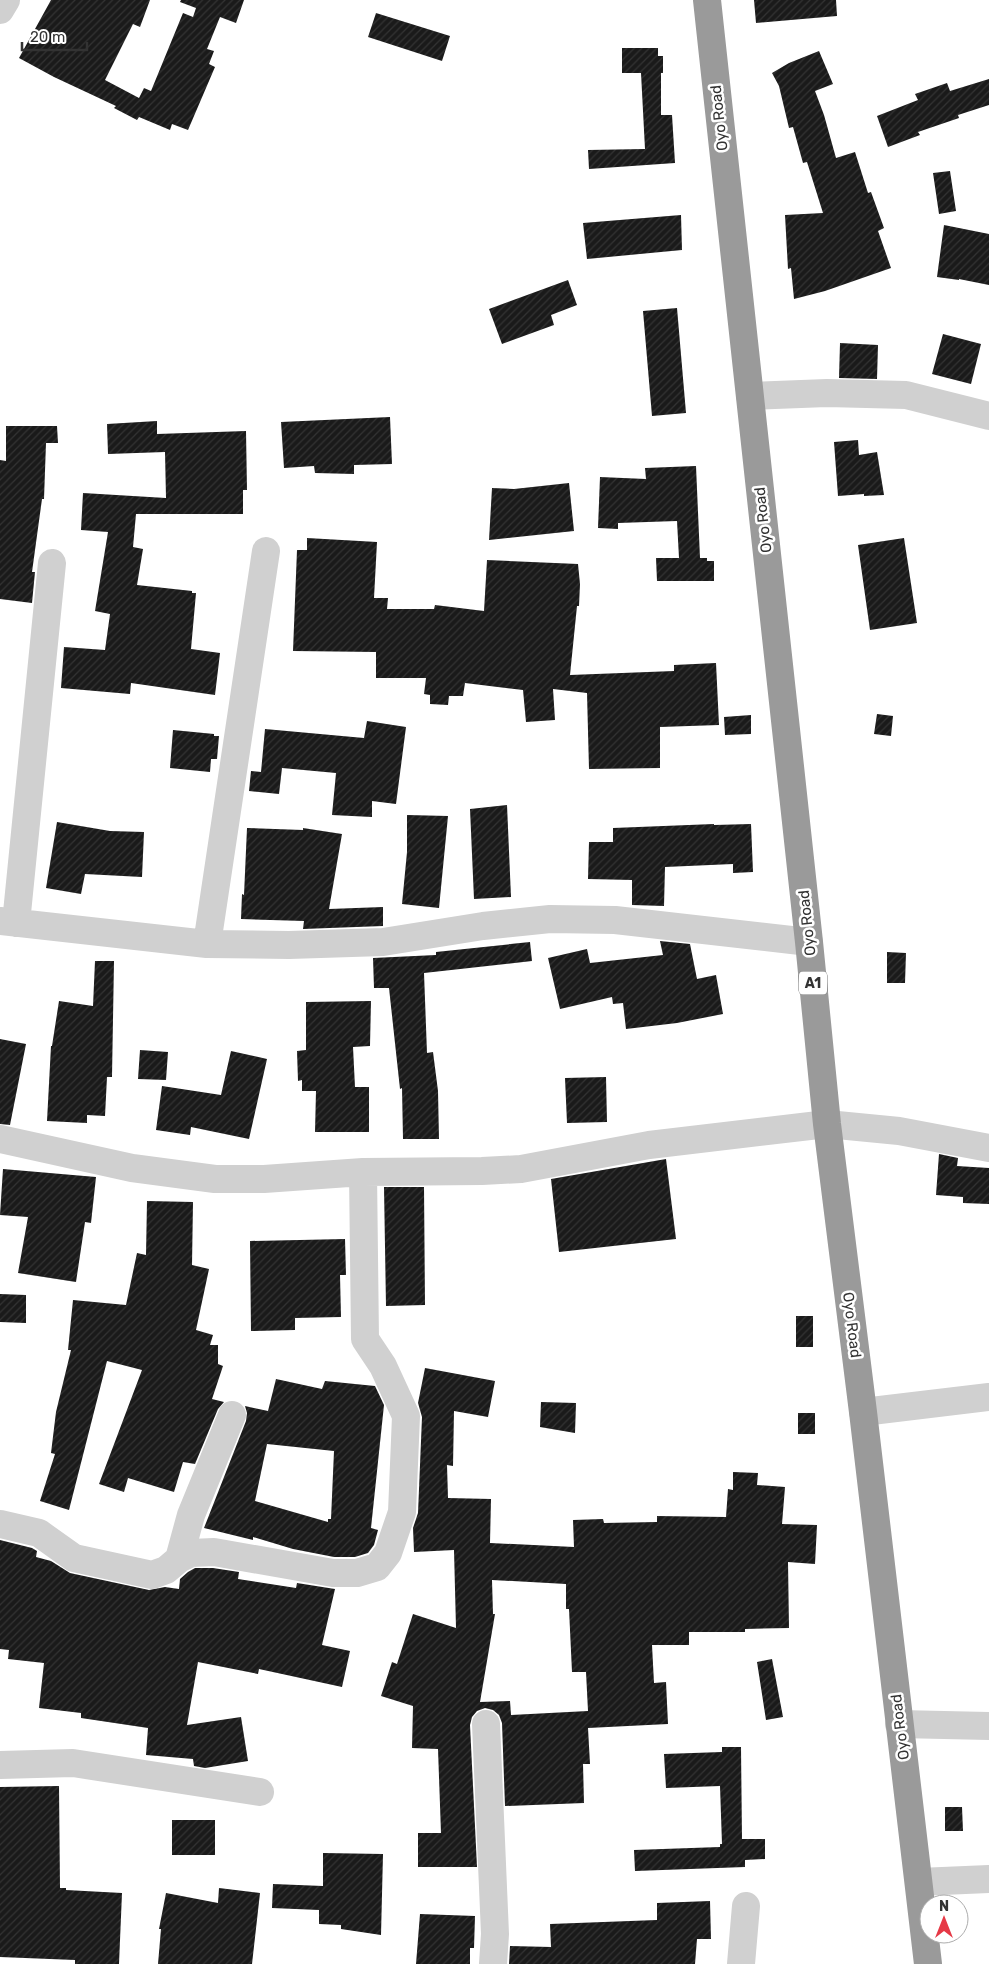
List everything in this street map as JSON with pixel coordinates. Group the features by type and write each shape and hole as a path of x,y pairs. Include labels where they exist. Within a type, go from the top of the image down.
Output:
{"highway":[{"name":"Oyo Road","path":"708,0 827,1124 899,1724 920,1882 928,1964"}],"street":[{"path":"0,10 6,0"},
{"path":"750,396 828,393 906,395 989,416"},
{"path":"207,944 266,551"},
{"path":"52,563 8,922 207,944 289,946 384,942 483,926 550,919 615,920 809,942"},
{"path":"0,1139 132,1168 206,1178 264,1179 363,1172 520,1169 649,1145 827,1124 899,1130 989,1148"},
{"path":"0,1524 39,1534 74,1558 152,1575 166,1570 179,1559 191,1553 214,1552 333,1572 357,1573 377,1568 388,1553 402,1512 406,1416 383,1366 366,1339 363,1172"},
{"path":"863,1412 989,1397"},
{"path":"179,1559 191,1515 232,1415"},
{"path":"486,1724 495,1934 494,1964"},
{"path":"899,1724 989,1726"},
{"path":"0,1765 73,1763 260,1792"},
{"path":"920,1882 989,1879"},
{"path":"741,1964 746,1906"}],"building":[{"path":"51,0 150,0 140,27 133,24 105,80 139,98 144,88 151,91 183,13 193,17 196,8 180,2 181,0 244,0 236,23 220,17 207,49 214,51 209,64 215,67 188,130 172,124 170,130 139,117 137,120 114,108 116,106 54,77 19,58"},
{"path":"754,0 836,0 837,16 756,23"},
{"path":"376,13 450,36 442,61 368,37"},
{"path":"622,48 658,48 658,56 663,56 661,115 672,115 675,163 589,169 588,150 645,149 641,73 622,73"},
{"path":"819,51 833,84 815,91 836,158 855,152 868,193 871,192 884,228 878,231 891,268 825,291 794,299 791,268 788,269 785,215 823,213 807,162 803,163 793,127 789,128 779,86 772,73 789,63"},
{"path":"989,79 989,105 958,115 959,118 918,132 920,135 888,147 877,116 918,100 915,94 947,83 950,91"},
{"path":"950,171 956,211 939,214 933,173"},
{"path":"681,215 682,250 587,259 583,223"},
{"path":"944,225 989,234 989,285 937,277"},
{"path":"568,280 577,305 551,315 554,325 502,344 489,309"},
{"path":"677,308 686,413 652,416 643,311"},
{"path":"943,334 981,344 971,384 932,374"},
{"path":"840,343 878,345 877,379 839,378"},
{"path":"390,417 392,464 354,465 354,474 315,473 314,466 284,468 281,422"},
{"path":"157,421 157,434 246,431 247,490 243,490 243,514 136,514 133,547 143,549 137,585 196,593 191,649 220,653 215,695 131,683 130,694 61,688 64,647 105,650 110,614 95,611 108,532 81,530 83,493 166,498 165,452 108,454 107,424"},
{"path":"6,426 57,426 58,443 46,443 44,499 42,499 32,572 35,572 32,603 0,599 0,460 6,461"},
{"path":"858,440 859,455 877,452 884,495 838,496 834,442"},
{"path":"696,466 700,558 714,561 714,581 657,581 656,558 679,558 677,521 618,523 618,529 598,528 600,477 646,479 645,468"},
{"path":"569,483 574,531 489,540 492,488 514,489"},
{"path":"307,538 377,542 374,598 388,598 387,609 434,609 435,605 484,611 487,560 578,564 580,584 579,606 577,606 570,675 674,671 674,665 716,663 719,725 660,727 660,768 589,769 587,693 553,689 555,720 526,722 523,690 465,683 463,696 449,696 448,705 430,704 430,695 424,694 426,678 376,678 376,652 293,651 297,550 307,550"},
{"path":"904,538 917,623 870,630 858,545"},
{"path":"877,714 893,716 891,736 874,734"},
{"path":"751,715 751,734 725,735 724,717"},
{"path":"367,721 406,727 396,804 372,801 372,817 332,815 336,773 282,768 279,794 249,791 251,771 261,772 265,729 364,738"},
{"path":"173,730 219,736 217,759 211,759 210,772 170,768"},
{"path":"507,805 511,897 474,899 470,809"},
{"path":"407,815 448,816 439,908 402,904 407,852"},
{"path":"57,822 110,831 144,832 142,877 85,874 81,894 46,888"},
{"path":"751,824 753,872 733,873 733,864 665,867 664,906 632,905 632,880 588,879 589,842 613,842 613,828"},
{"path":"247,828 303,830 303,828 342,834 329,909 383,907 383,926 303,929 304,921 241,919"},
{"path":"660,941 690,944 697,979 716,975 723,1014 677,1023 626,1029 623,1003 613,1004 612,997 560,1009 548,958 587,949 590,963 663,955"},
{"path":"530,942 532,961 424,973 427,1053 433,1052 438,1091 439,1139 403,1139 402,1088 400,1089 389,988 374,988 373,958 436,955 436,952"},
{"path":"887,952 906,953 905,983 887,983"},
{"path":"95,961 114,961 112,1077 107,1077 105,1116 87,1115 87,1123 47,1121 51,1046 59,1001 93,1006"},
{"path":"371,1001 370,1046 353,1047 355,1087 369,1087 369,1132 315,1132 316,1091 302,1091 302,1080 298,1081 297,1051 306,1050 306,1002"},
{"path":"0,1039 26,1044 10,1125 0,1124"},
{"path":"140,1050 168,1052 166,1080 138,1079"},
{"path":"231,1051 267,1059 249,1139 191,1127 190,1135 156,1130 162,1086 221,1095"},
{"path":"606,1077 607,1122 567,1123 565,1078"},
{"path":"939,1154 958,1158 957,1166 989,1168 989,1204 963,1203 963,1197 936,1195"},
{"path":"666,1159 676,1239 559,1252 551,1179"},
{"path":"3,1169 96,1177 91,1223 85,1222 76,1282 18,1273 28,1217 0,1215"},
{"path":"384,1187 424,1187 425,1305 386,1306"},
{"path":"147,1201 193,1202 192,1265 209,1269 196,1330 213,1335 210,1345 218,1345 218,1364 223,1366 212,1399 224,1402 218,1409 195,1464 183,1462 174,1492 128,1478 124,1492 99,1484 142,1370 107,1361 69,1510 40,1501 55,1454 51,1453 56,1412 71,1350 68,1350 73,1300 126,1305 137,1253 146,1255"},
{"path":"345,1239 346,1275 340,1275 341,1317 295,1318 295,1330 251,1331 250,1241"},
{"path":"0,1294 26,1295 26,1323 0,1322"},
{"path":"796,1316 813,1316 813,1347 796,1347"},
{"path":"425,1368 495,1381 488,1417 454,1411 453,1466 447,1465 448,1498 491,1499 490,1543 574,1547 573,1520 603,1519 604,1523 657,1522 657,1516 726,1517 728,1489 733,1490 733,1472 758,1473 757,1485 785,1487 782,1524 817,1525 815,1564 788,1562 789,1628 745,1629 745,1632 689,1632 689,1645 652,1645 654,1683 666,1682 668,1724 588,1728 590,1764 583,1764 584,1803 505,1806 502,1723 499,1715 493,1710 485,1708 477,1711 472,1717 470,1725 477,1867 418,1867 418,1833 441,1833 438,1749 412,1748 413,1706 381,1696 392,1662 397,1664 413,1614 456,1628 454,1550 414,1552 413,1528 418,1513 422,1417 418,1403","holes":["492,1580 566,1584 566,1609 569,1609 572,1672 586,1672 588,1711 511,1715 510,1701 480,1702 495,1614 493,1614"]},
{"path":"276,1379 322,1389 325,1381 375,1386 384,1405 371,1528 378,1530 374,1545 368,1553 355,1557 334,1557 293,1549 253,1537 253,1540 204,1528 246,1421 247,1413 245,1406 268,1411","holes":["267,1444 334,1451 331,1519 328,1519 328,1522 255,1501"]},
{"path":"541,1402 576,1403 575,1433 540,1427"},
{"path":"798,1413 815,1413 815,1434 798,1434"},
{"path":"0,1540 32,1548 37,1551 36,1557 51,1561 70,1573 149,1590 165,1587 179,1589 180,1579 195,1568 213,1568 239,1572 238,1579 296,1588 297,1583 335,1589 322,1645 350,1651 342,1687 259,1669 258,1674 198,1662 187,1725 241,1717 248,1761 205,1768 194,1766 193,1759 146,1755 148,1728 81,1718 81,1713 39,1708 44,1663 8,1659 9,1650 0,1649"},
{"path":"772,1659 783,1717 766,1720 757,1662"},
{"path":"722,1747 741,1747 742,1839 765,1839 765,1859 745,1860 745,1867 635,1871 634,1850 720,1847 720,1844 722,1844 720,1786 666,1788 664,1754 722,1752"},
{"path":"59,1786 60,1888 66,1888 66,1890 122,1893 119,1964 75,1964 75,1960 0,1957 0,1787"},
{"path":"945,1807 962,1807 963,1831 945,1831"},
{"path":"172,1820 215,1820 215,1855 172,1855"},
{"path":"323,1853 383,1854 381,1935 341,1929 341,1925 319,1924 319,1910 272,1908 273,1884 323,1886"},
{"path":"219,1888 260,1893 252,1964 158,1964 161,1929 159,1929 166,1893 218,1903"},
{"path":"710,1901 711,1939 697,1939 695,1964 509,1964 510,1946 551,1947 550,1924 657,1920 657,1903"},
{"path":"420,1914 475,1916 474,1948 470,1948 470,1964 416,1964"}]}
